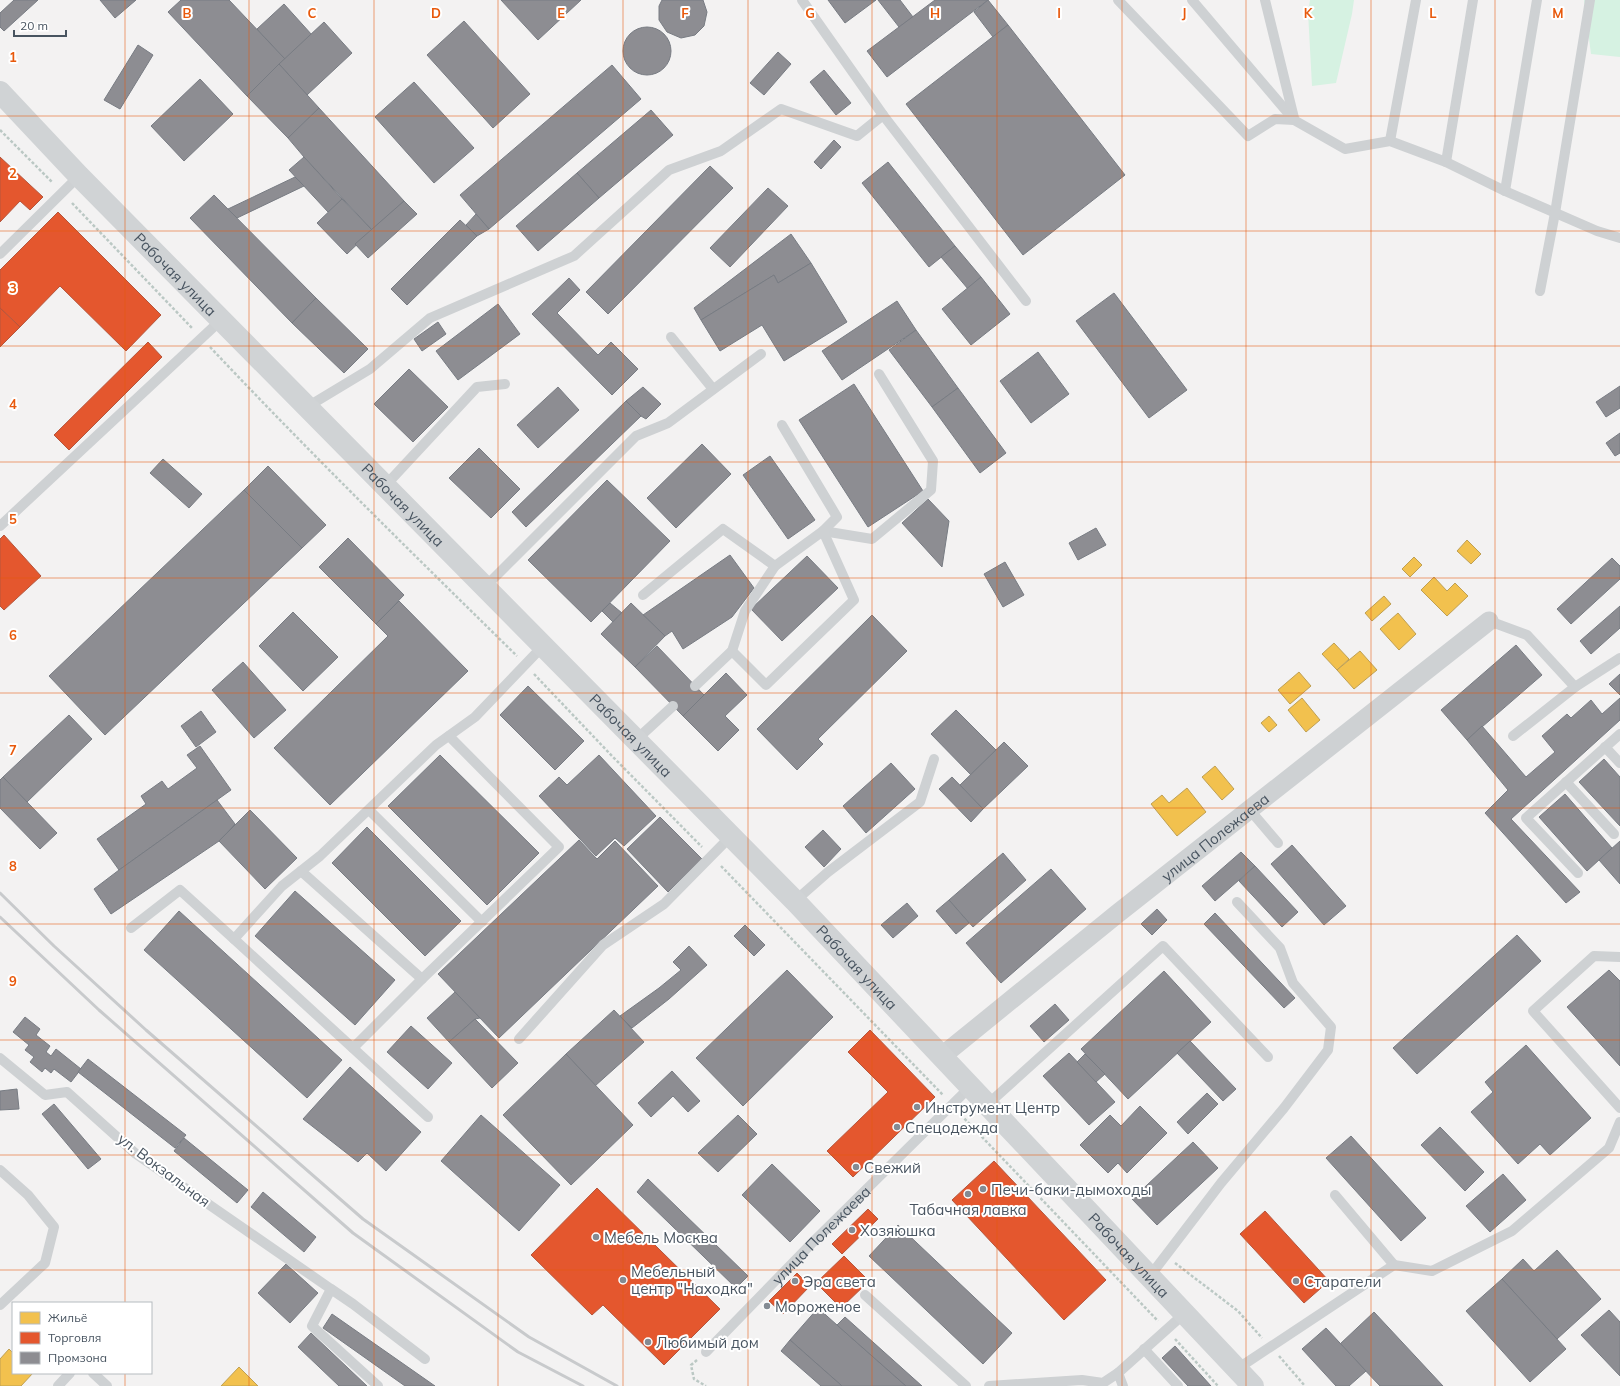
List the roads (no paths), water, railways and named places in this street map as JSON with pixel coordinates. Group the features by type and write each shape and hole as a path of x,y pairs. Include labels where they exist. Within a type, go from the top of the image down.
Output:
{"street":[{"name":"Рабочая улица","path":"0,92 79,176 795,901 1253,1386"},
{"name":"улица Полежаева","path":"942,1056 1117,914 1489,621"}],"lane":[{"path":"802,0 883,115 1026,301"},
{"path":"1118,0 1248,136 1275,119 1294,120"},
{"path":"1192,0 1294,120 1345,149 1390,141 1446,162 1505,191 1597,231 1620,238"},
{"path":"1265,0 1294,120"},
{"path":"1390,141 1416,0"},
{"path":"1446,162 1473,0"},
{"path":"1505,191 1537,0"},
{"path":"1540,291 1555,213 1590,0"},
{"path":"307,407 370,369 430,318 574,256 669,170 721,151 781,109 857,136 883,115"},
{"path":"0,254 79,176"},
{"path":"0,526 221,320"},
{"path":"672,337 713,389"},
{"path":"485,588 636,436 668,423 761,354"},
{"path":"823,532 872,539 931,490 934,461 879,374"},
{"path":"385,486 477,387 505,384"},
{"path":"695,686 732,651 745,611 775,566 823,532 838,517 782,425"},
{"path":"643,595 723,530 775,566"},
{"path":"732,651 766,685 854,600 823,532"},
{"path":"1489,621 1527,634 1575,688"},
{"path":"234,939 282,886 320,856 436,745 475,717 543,646"},
{"path":"1513,736 1575,688 1620,658"},
{"path":"636,740 674,706"},
{"path":"1578,874 1526,818 1620,734"},
{"path":"353,1048 559,847 448,736"},
{"path":"1605,747 1620,763"},
{"path":"795,901 828,872 920,802 934,759"},
{"path":"1566,782 1614,834"},
{"path":"1250,809 1278,843"},
{"path":"369,810 482,922"},
{"path":"519,1039 603,945 664,904 731,836"},
{"path":"301,871 422,979"},
{"path":"131,928 180,890 428,1117"},
{"path":"1150,1276 1221,1183 1284,1108 1328,1050 1331,1027 1293,983 1280,948 1237,902"},
{"path":"988,1104 1163,946 1268,1057"},
{"path":"1620,956 1594,956 1533,1011 1620,1108"},
{"name":"ул. Вокзальная","path":"0,1058 46,1095 68,1092 136,1154 331,1289"},
{"name":"улица Полежаева","path":"706,1352 813,1242 971,1086"},
{"path":"1335,1195 1394,1265 1432,1271 1512,1231 1609,1148 1620,1122"},
{"path":"0,1170 28,1195 54,1226 44,1263 0,1305"},
{"path":"1237,1369 1394,1265"},
{"path":"378,1386 312,1326 331,1289 425,1359"},
{"path":"865,1295 966,1386"},
{"path":"989,1386 1082,1380 1103,1383 1118,1373 1185,1313"},
{"path":"1144,1349 1178,1386"},
{"path":"1118,1373 1123,1386"},
{"path":"58,1386 69,1374"},
{"path":"94,1374 107,1386"}],"railway":[{"path":"0,893 54,946 146,1030 363,1219 529,1337 617,1386"},
{"path":"0,917 99,1010 353,1233 518,1352 583,1386"}],"place":[{"name":"Инструмент Центр","path":"917,1107"},
{"name":"Спецодежда","path":"897,1127"},
{"name":"Свежий","path":"856,1167"},
{"name":"Печи-баки-дымоходы","path":"983,1189"},
{"name":"Табачная лавка","path":"968,1194"},
{"name":"Хозяюшка","path":"852,1230"},
{"name":"Мебель Москва","path":"596,1237"},
{"name":"Мебельный центр \"Находка\"","path":"623,1280"},
{"name":"Эра света","path":"795,1281"},
{"name":"Старатели","path":"1296,1281"},
{"name":"Мороженое","path":"767,1306"},
{"name":"Любимый дом","path":"648,1342"}]}
